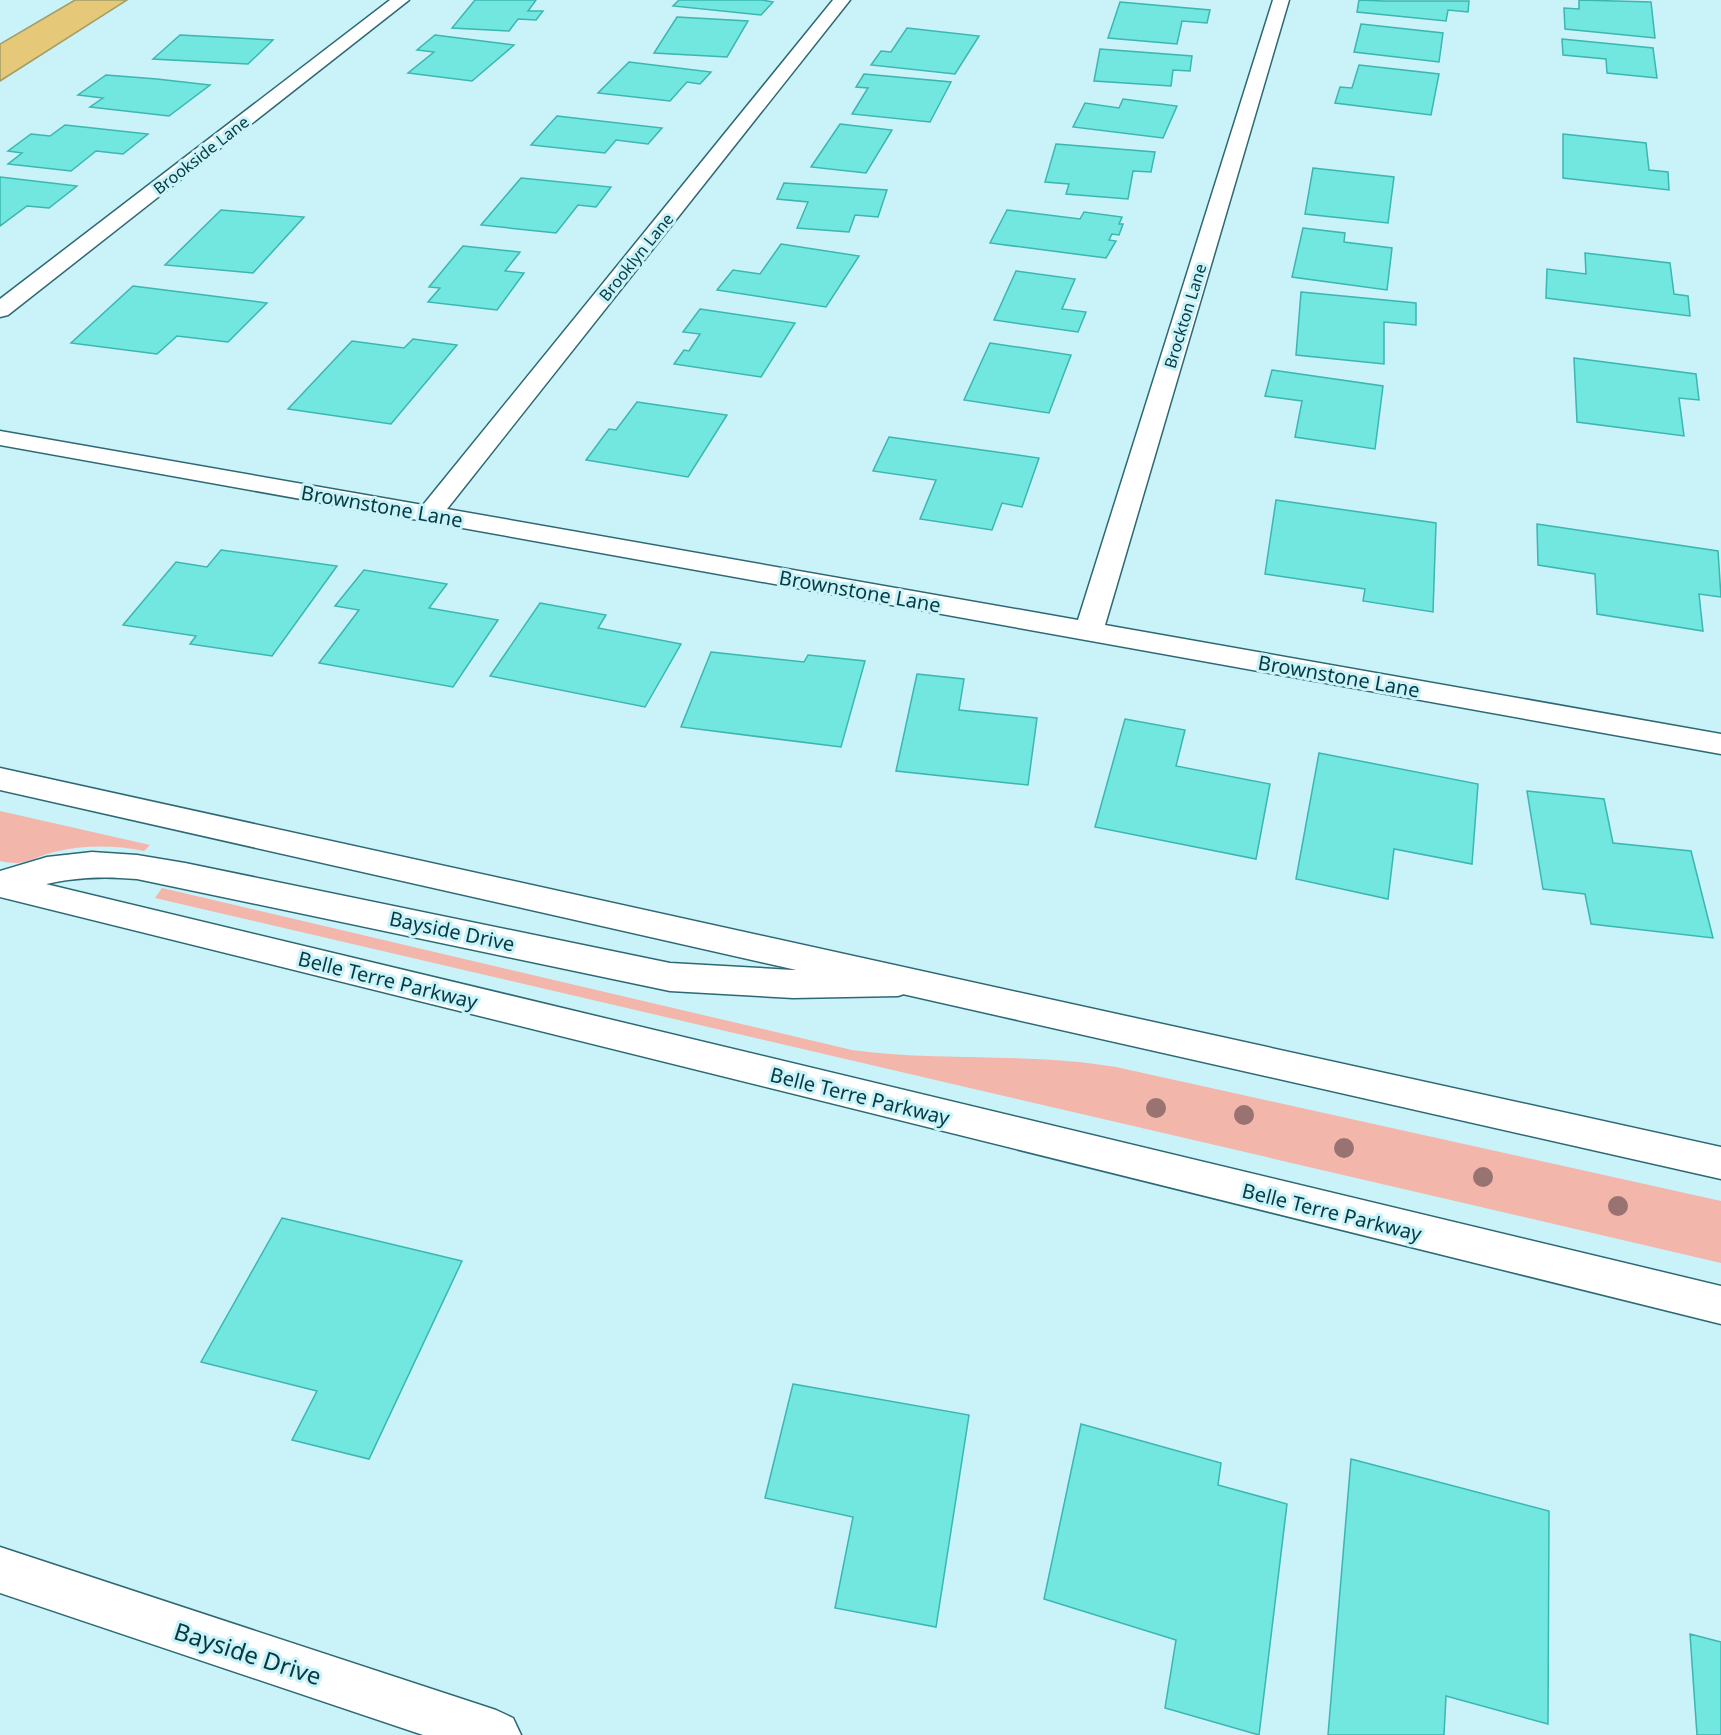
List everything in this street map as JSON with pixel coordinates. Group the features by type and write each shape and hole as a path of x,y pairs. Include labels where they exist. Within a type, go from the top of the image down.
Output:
{"street":[{"name":"Brookside Lane","path":"0,309 401,0"},
{"name":"Brooklyn Lane","path":"430,514 842,0"},
{"name":"Brockton Lane","path":"1089,632 1281,0"},
{"name":"Brownstone Lane","path":"0,438 1721,744"},
{"path":"0,779 1721,1163"},
{"name":"Bayside Drive","path":"0,885 32,871 59,866 121,865 185,875 670,977 793,984 908,982"},
{"name":"Belle Terre Parkway","path":"0,885 1721,1305"},
{"name":"Bayside Drive","path":"0,1570 496,1735"}],"shaded area":[{"path":"75,0 127,0 0,81 0,44"},
{"path":"0,811 150,845 144,851 88,847 54,852 16,863 0,861"},
{"path":"162,888 852,1050 918,1056 1083,1062 1116,1067 1721,1201 1721,1263 155,898"}],"building":[{"path":"475,0 536,0 528,11 543,11 536,20 518,19 509,31 452,28"},
{"path":"679,0 773,2 761,15 673,6"},
{"path":"1359,0 1469,1 1468,12 1448,10 1446,21 1357,12"},
{"path":"1579,0 1651,2 1655,38 1565,29 1564,8 1579,9"},
{"path":"1120,2 1210,10 1207,23 1182,21 1177,44 1108,38"},
{"path":"677,17 748,21 727,57 654,53"},
{"path":"1361,24 1443,33 1439,62 1354,52"},
{"path":"907,28 979,36 955,74 871,65 881,51 891,52"},
{"path":"180,35 273,40 248,64 153,59"},
{"path":"435,35 514,45 472,81 408,73 434,52 417,50"},
{"path":"1562,39 1653,48 1657,78 1607,73 1606,59 1563,55"},
{"path":"1100,49 1192,56 1190,71 1173,70 1171,86 1094,81"},
{"path":"629,62 711,72 700,84 687,82 670,101 598,93"},
{"path":"1359,65 1439,74 1431,115 1335,103 1340,87 1352,88"},
{"path":"864,74 951,82 930,122 852,114 868,88 856,87"},
{"path":"106,75 210,85 169,116 90,107 103,98 78,95"},
{"path":"1123,99 1177,106 1163,138 1073,127 1085,103 1119,108"},
{"path":"557,116 662,128 648,144 616,140 605,153 531,145"},
{"path":"840,124 892,130 866,173 811,167"},
{"path":"65,125 148,134 123,154 96,151 71,171 8,164 22,153 8,151 31,134 50,136"},
{"path":"1563,134 1646,143 1649,170 1668,172 1669,190 1563,178"},
{"path":"1056,144 1155,152 1151,172 1133,171 1128,199 1066,194 1069,184 1045,182"},
{"path":"1313,168 1394,177 1388,223 1305,214"},
{"path":"0,177 77,186 49,208 27,206 0,226"},
{"path":"521,178 611,187 596,207 578,205 556,233 481,225"},
{"path":"784,183 887,190 878,217 855,215 849,232 797,228 808,202 777,199"},
{"path":"221,210 304,217 253,273 165,265"},
{"path":"1007,210 1080,219 1084,212 1122,217 1119,224 1123,224 1119,235 1112,234 1109,240 1116,241 1106,258 990,243"},
{"path":"1303,228 1345,233 1344,242 1392,248 1387,290 1292,277"},
{"path":"781,244 859,256 826,307 717,290 733,270 760,274"},
{"path":"463,246 520,252 505,271 524,273 497,310 428,302 440,288 429,287"},
{"path":"1585,253 1670,263 1674,294 1688,296 1690,316 1546,298 1547,269 1586,274"},
{"path":"1016,271 1075,279 1062,309 1086,312 1078,332 994,320"},
{"path":"133,286 267,303 228,342 177,336 157,354 71,343"},
{"path":"1301,292 1416,303 1416,325 1384,322 1384,364 1296,355"},
{"path":"700,309 795,323 761,377 674,364 684,350 689,351 700,334 683,332"},
{"path":"413,339 457,345 391,424 288,409 352,341 404,348"},
{"path":"990,343 1071,355 1049,413 964,400"},
{"path":"1574,358 1696,374 1699,400 1679,398 1684,436 1577,422"},
{"path":"1272,370 1383,386 1375,449 1295,437 1302,401 1265,396"},
{"path":"637,402 727,415 688,477 586,460 609,429 616,430"},
{"path":"889,437 1039,458 1022,507 1002,503 992,530 920,519 936,480 873,471"},
{"path":"1276,500 1436,523 1433,612 1363,601 1365,589 1265,574"},
{"path":"1537,524 1718,551 1721,597 1699,594 1703,631 1597,614 1595,574 1538,565"},
{"path":"221,550 337,566 272,656 190,644 196,636 123,625 176,562 207,567"},
{"path":"364,570 447,584 429,608 498,620 453,687 319,663 359,610 335,606"},
{"path":"540,603 606,615 598,628 681,644 645,707 490,676"},
{"path":"711,652 804,662 808,655 865,661 841,747 681,727"},
{"path":"917,674 964,679 959,710 1037,718 1028,785 896,771"},
{"path":"1125,719 1185,730 1176,766 1270,784 1256,859 1095,827"},
{"path":"1319,753 1478,784 1472,864 1394,849 1388,899 1296,879"},
{"path":"1527,791 1604,799 1613,843 1691,851 1713,938 1591,924 1585,894 1543,889"},
{"path":"282,1218 462,1261 369,1459 292,1440 317,1391 201,1362"},
{"path":"793,1384 969,1415 936,1627 835,1608 853,1517 765,1498"},
{"path":"1081,1424 1221,1463 1218,1485 1287,1504 1259,1735 1165,1708 1176,1640 1044,1599"},
{"path":"1351,1459 1549,1511 1548,1724 1446,1696 1444,1735 1328,1735"},
{"path":"1690,1634 1721,1642 1721,1735 1697,1735"}]}
